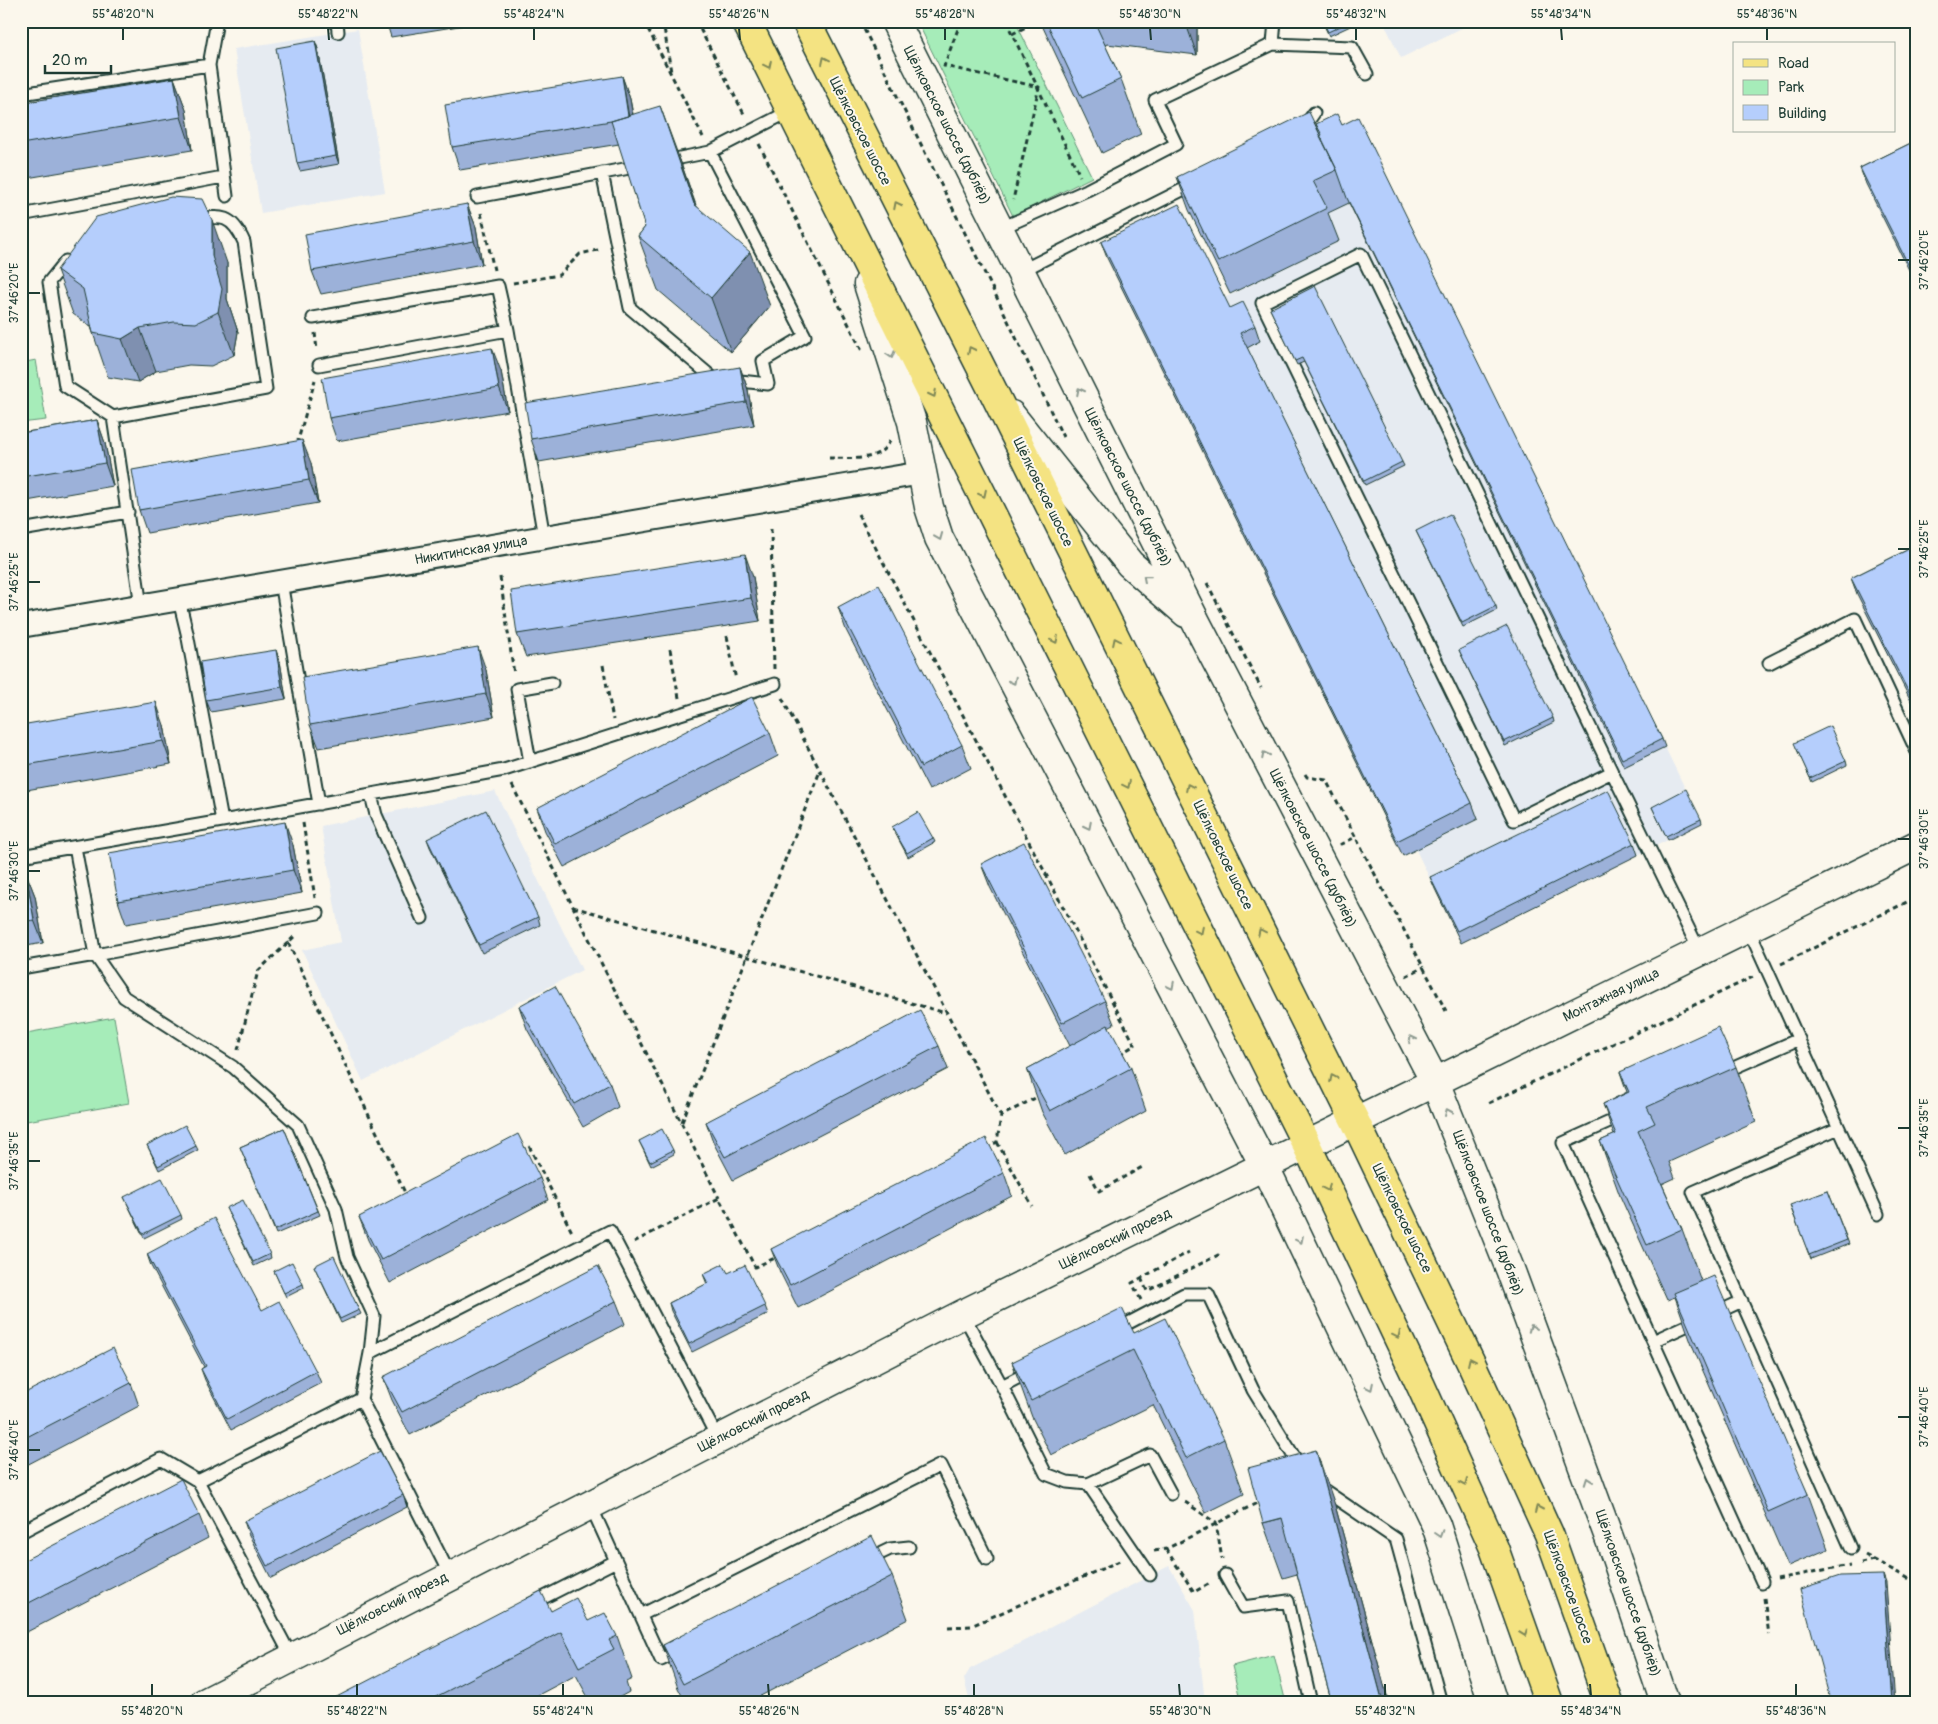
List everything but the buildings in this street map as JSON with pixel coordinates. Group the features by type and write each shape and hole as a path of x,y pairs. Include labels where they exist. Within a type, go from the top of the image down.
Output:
{"main road":[{"path":"746,21 1306,1144 1422,1386 1494,1548 1547,1700"},
{"name":"Щёлковское шоссе","path":"806,21 994,393 1355,1121 1472,1364 1549,1534 1609,1703"}],"street":[{"name":"Щёлковское шоссе (дублёр)","path":"895,21 1196,622 1435,1082 1517,1288 1611,1541 1664,1703"},
{"path":"847,226 912,422 922,473 939,538 1264,1165 1436,1525 1493,1703"},
{"path":"994,393 1130,564 1196,622"},
{"name":"Никитинская улица","path":"21,626 922,473"},
{"name":"Монтажная улица","path":"1306,1144 1917,845"},
{"name":"Щёлковский проезд","path":"204,1703 291,1656 718,1438 1306,1144"}],"lane":[{"path":"217,21 209,65 227,196"},
{"path":"1273,44 1275,21"},
{"path":"999,229 1087,190 1176,144 1155,100 1273,44 1352,47 1368,74"},
{"path":"21,94 209,65"},
{"path":"477,197 710,152 790,111"},
{"path":"1292,136 1301,131 1314,113"},
{"path":"694,382 713,378 768,384 763,361 805,336 710,152"},
{"path":"602,173 630,308 713,378"},
{"path":"21,215 223,177"},
{"path":"1020,271 1207,178"},
{"path":"74,252 49,282 65,386 113,417 266,389 244,242 238,229 228,219 218,216 181,222"},
{"path":"1612,772 1514,820 1262,303 1361,254 1700,952"},
{"path":"313,318 498,286 523,412 544,538"},
{"path":"319,365 508,330"},
{"path":"523,412 551,407"},
{"path":"113,417 129,485 128,512 141,606"},
{"path":"21,530 128,512"},
{"path":"281,582 319,804"},
{"path":"178,600 187,633 222,821"},
{"path":"1770,663 1854,619 1917,752"},
{"path":"530,762 517,689 552,683"},
{"path":"21,856 504,770 775,684"},
{"path":"371,795 376,815 422,918"},
{"path":"75,847 95,955 124,997 233,1067 298,1126 336,1209 347,1257 374,1316 370,1353 361,1399 450,1575"},
{"path":"21,968 318,914"},
{"path":"1748,928 1878,1214"},
{"path":"1708,1079 1799,1039"},
{"path":"1636,1111 1563,1143 1762,1582"},
{"path":"1839,1128 1693,1192 1851,1548"},
{"path":"370,1353 610,1231 718,1438"},
{"path":"1105,1335 1184,1294 1208,1294 1253,1390 1308,1479 1396,1539 1441,1703"},
{"path":"1653,1341 1742,1301"},
{"path":"963,1314 1046,1474 1067,1482 1088,1484 1150,1455 1171,1494"},
{"path":"1002,1386 1044,1365"},
{"path":"198,1481 361,1399"},
{"path":"21,1532 161,1459 198,1481 291,1656"},
{"path":"641,1615 941,1465 987,1559"},
{"path":"1088,1484 1137,1553 1150,1575"},
{"path":"590,1504 661,1660 696,1643"},
{"path":"857,1565 890,1549 909,1547"},
{"path":"518,1610 616,1561"},
{"path":"1225,1575 1243,1607 1288,1601 1311,1703"}],"path":[{"path":"644,21 710,152"},
{"path":"696,21 863,353"},
{"path":"860,21 1064,437"},
{"path":"961,21 944,66 1039,87"},
{"path":"1006,21 1087,190"},
{"path":"663,22 672,76"},
{"path":"1012,34 1030,25"},
{"path":"1012,204 1039,87"},
{"path":"477,197 498,286 559,274 580,254 616,246"},
{"path":"296,446 319,365 313,318"},
{"path":"829,458 863,458 878,455 891,439"},
{"path":"858,514 1136,1045 1119,1054"},
{"path":"771,529 775,684 1001,1116 997,1142 1032,1206"},
{"path":"500,577 517,689"},
{"path":"1206,583 1266,697"},
{"path":"727,636 740,695"},
{"path":"670,649 682,714"},
{"path":"603,665 615,735"},
{"path":"1302,768 1306,777 1326,780 1446,1011"},
{"path":"504,770 755,1268 781,1254"},
{"path":"682,1123 820,770"},
{"path":"1338,838 1341,844 1356,837"},
{"path":"1489,1103 1917,897"},
{"path":"573,907 947,1013"},
{"path":"288,942 406,1196"},
{"path":"1001,1116 1043,1094"},
{"path":"980,1151 997,1142"},
{"path":"512,1154 530,1146 579,1246"},
{"path":"1090,1174 1099,1191 1144,1166"},
{"path":"620,1249 719,1198"},
{"path":"1148,1314 1132,1283 1189,1252"},
{"path":"1141,1278 1147,1291 1222,1253"},
{"path":"1166,1549 1194,1592 1225,1575 1216,1523 1171,1494"},
{"path":"948,1627 971,1626 1137,1553 1166,1549 1266,1499"},
{"path":"1851,1548 1917,1583"},
{"path":"1769,1635 1762,1582 1875,1560"}],"shaded area":[{"path":"1383,21 1476,21 1401,58"},
{"path":"358,29 385,192 261,213 234,49"},
{"path":"1361,125 1702,823 1461,943 1416,850 1403,856 1107,258 1185,219 1224,298 1338,241 1325,214 1349,203 1319,132 1345,133"},
{"path":"495,791 582,970 363,1081 302,950 341,942 321,826"},
{"path":"1169,1566 1195,1610 1205,1703 970,1703 964,1679 970,1669"}],"green space":[{"path":"917,21 1015,21 1092,177 1013,216"},
{"path":"36,360 46,420 21,423 21,363"},
{"path":"114,1017 129,1103 21,1122 21,1034"},
{"path":"1274,1655 1286,1703 1241,1703 1232,1666"}]}
